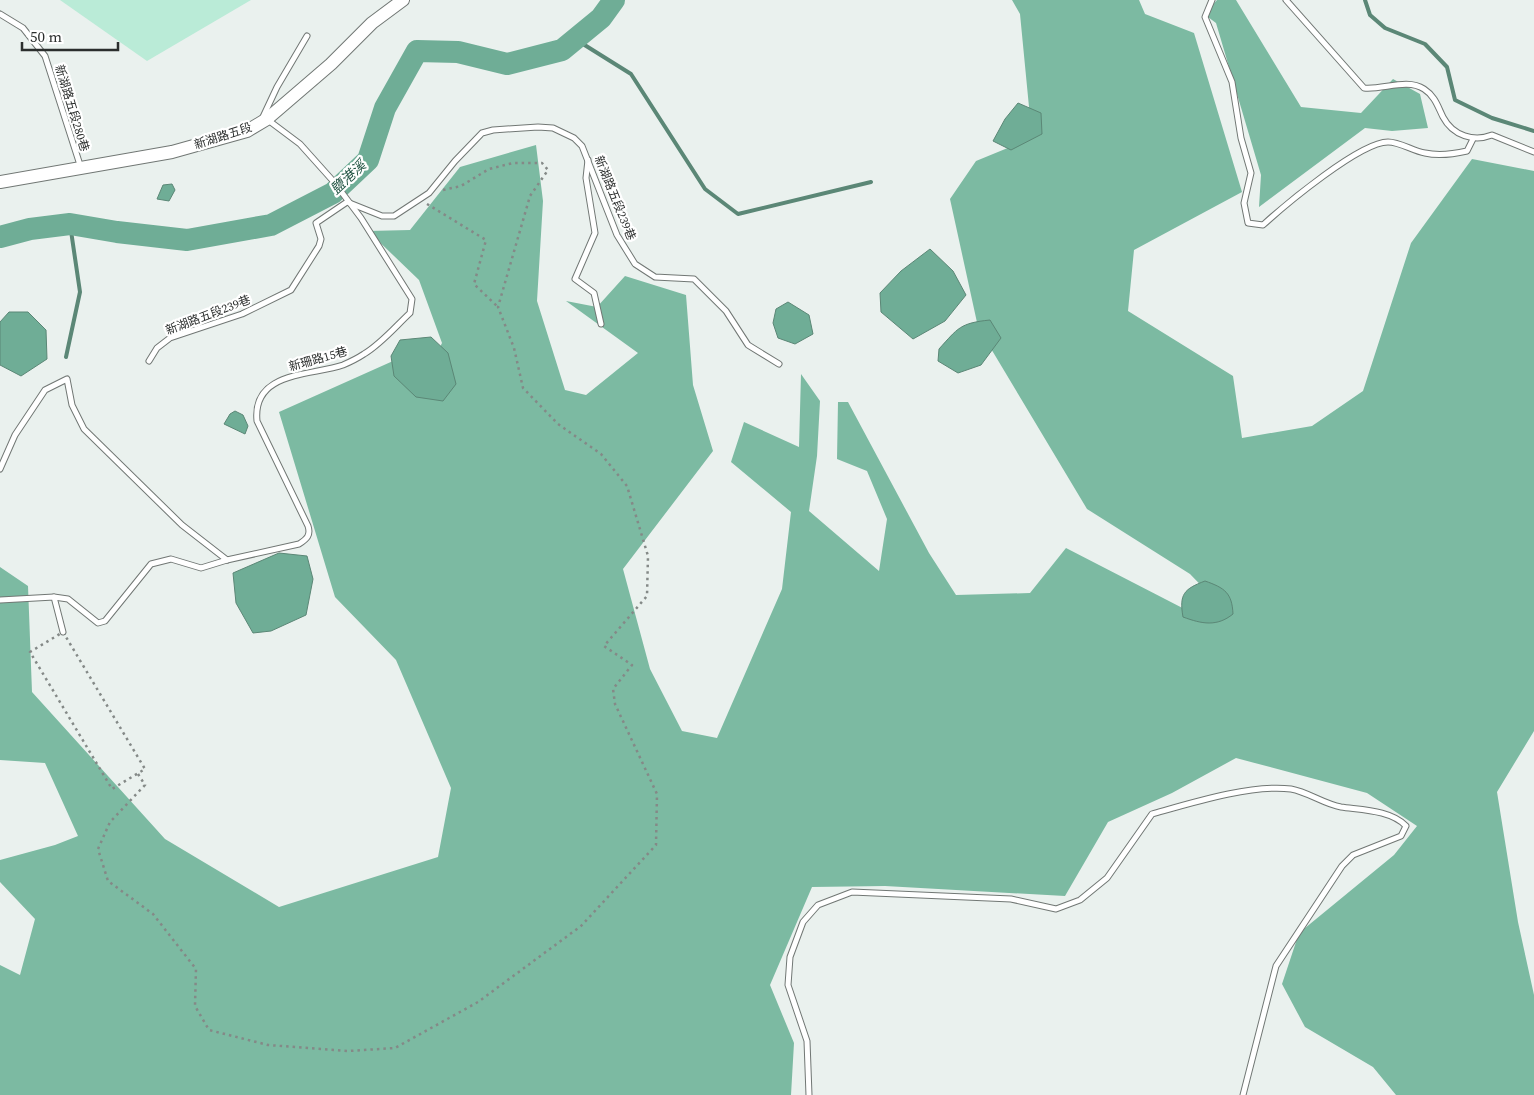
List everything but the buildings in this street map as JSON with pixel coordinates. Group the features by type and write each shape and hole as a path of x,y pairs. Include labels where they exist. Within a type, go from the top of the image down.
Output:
{"street":[{"name":"新湖路五段","path":"0,182 172,152 247,131 263,122 331,64 372,23 403,0"}],"lane":[{"path":"1212,0 1205,16 1232,82 1241,138 1250,173 1244,203 1248,223 1263,225 1292,198 1362,151 1387,142 1426,154 1456,154 1467,152 1473,139"},
{"path":"1286,0 1364,88 1408,84 1425,90 1439,105 1444,119 1463,136 1480,139 1492,135 1534,152"},
{"name":"新湖路五段280巷","path":"0,14 23,28 46,56 81,168"},
{"path":"263,122 277,86 307,36"},
{"name":"新珊路15巷","path":"0,600 54,597 68,599 98,623 105,621 151,564 159,560 171,558 200,568 299,544 307,539 310,532 257,421 256,407 260,398 275,385 296,374 343,365 366,353 410,313 412,299 360,218 334,182 300,144 263,122"},
{"name":"新湖路五段239巷","path":"149,361 157,348 170,338 242,314 291,290 297,284 319,246 321,239 316,223 347,202 382,216 394,216 429,193 455,160 482,133 493,130 538,127 552,128 574,138 582,146 617,235 635,264 655,277 694,279 726,311 748,345 780,364"},
{"path":"588,158 586,178 595,234 575,279 594,293 601,324"},
{"path":"0,469 16,435 46,390 67,379 72,404 84,429 182,525 227,560"},
{"path":"54,597 63,632"},
{"path":"809,1095 807,1041 788,985 790,958 803,922 818,905 852,892 1011,899 1056,909 1080,900 1107,878 1152,814 1267,788 1292,790 1339,806 1364,809 1401,821 1406,826 1401,836 1354,855 1342,866 1276,966 1244,1095"}],"path":[{"path":"429,193 462,186 489,169 513,163 542,163 548,170 530,196 498,307"},
{"path":"138,774 145,785 110,822 98,849 108,881 154,914 196,969 195,1006 209,1030 268,1045 348,1050 395,1048 478,1002 581,926 656,845 657,794 615,704 613,689 632,665 604,646 647,596 648,556 627,486 601,454 558,424 523,388 514,348 498,307 474,284 486,240 420,199"},
{"path":"63,632 145,769 112,789 30,652 63,632"}],"shaded area":[{"path":"60,0 251,0 147,61"},
{"path":"1012,0 1139,0 1145,14 1194,33 1242,192 1134,250 1128,311 1233,376 1242,438 1312,426 1363,391 1411,243 1472,159 1534,171 1534,731 1497,792 1518,922 1534,995 1534,1095 1396,1095 1373,1067 1305,1027 1282,984 1299,933 1394,855 1417,826 1367,793 1236,758 1172,793 1108,822 1065,896 885,886 812,887 770,985 794,1043 791,1095 0,1095 0,965 20,975 35,919 0,882 0,860 55,845 78,836 45,763 0,760 0,567 28,586 32,692 165,839 279,907 438,857 451,788 396,660 335,597 279,412 393,361 426,375 442,343 419,280 368,231 410,230 460,167 536,145 543,201 537,301 565,390 586,395 638,353 566,301 597,307 625,276 686,295 693,385 713,451 623,569 650,669 682,731 717,738 782,589 791,512 731,462 744,422 799,447 801,374 820,401 817,456 809,511 879,571 887,519 867,471 837,459 838,402 848,402 929,553 956,595 1030,593 1066,548 1198,616 1220,605 1190,574 1087,509 978,327 950,199 976,161 1032,138 1020,14"},
{"path":"1217,0 1236,0 1301,107 1361,113 1393,79 1420,94 1428,128 1392,131 1365,128 1259,207 1261,175 1216,23 1204,14"},
{"path":"1018,103 1041,113 1042,134 1011,150 993,141 1005,119"},
{"path":"172,184 175,190 169,201 157,199 163,185"},
{"path":"930,249 953,271 966,295 945,321 913,339 881,312 880,293 901,271"},
{"path":"788,302 809,315 813,334 795,344 778,338 773,323 776,309"},
{"path":"9,312 28,312 46,330 47,359 21,376 0,365 0,322"},
{"path":"990,320 1001,338 981,365 958,373 938,361 939,349 956,331 972,323"},
{"path":"431,337 448,353 456,384 443,401 416,397 394,376 391,356 400,340"},
{"path":"235,411 243,415 248,426 245,434 224,424 230,414"},
{"path":"279,553 307,556 313,579 306,615 271,631 253,633 236,603 233,573"},
{"path":"1205,581 1218,586 1226,592 1231,601 1233,614 1215,623 1203,623 1183,617 1182,603 1185,593 1192,587"}],"waterway":[{"name":"鹽港溪","path":"0,237 30,229 70,224 117,232 187,240 271,225 333,193 368,160 385,108 417,51 458,52 507,64 562,50 601,18 614,0"},
{"path":"1365,0 1370,15 1385,28 1425,44 1447,67 1455,100 1492,118 1534,131"},
{"path":"575,39 631,74 705,189 738,214 871,182"},
{"path":"66,357 80,292 70,224"}]}
